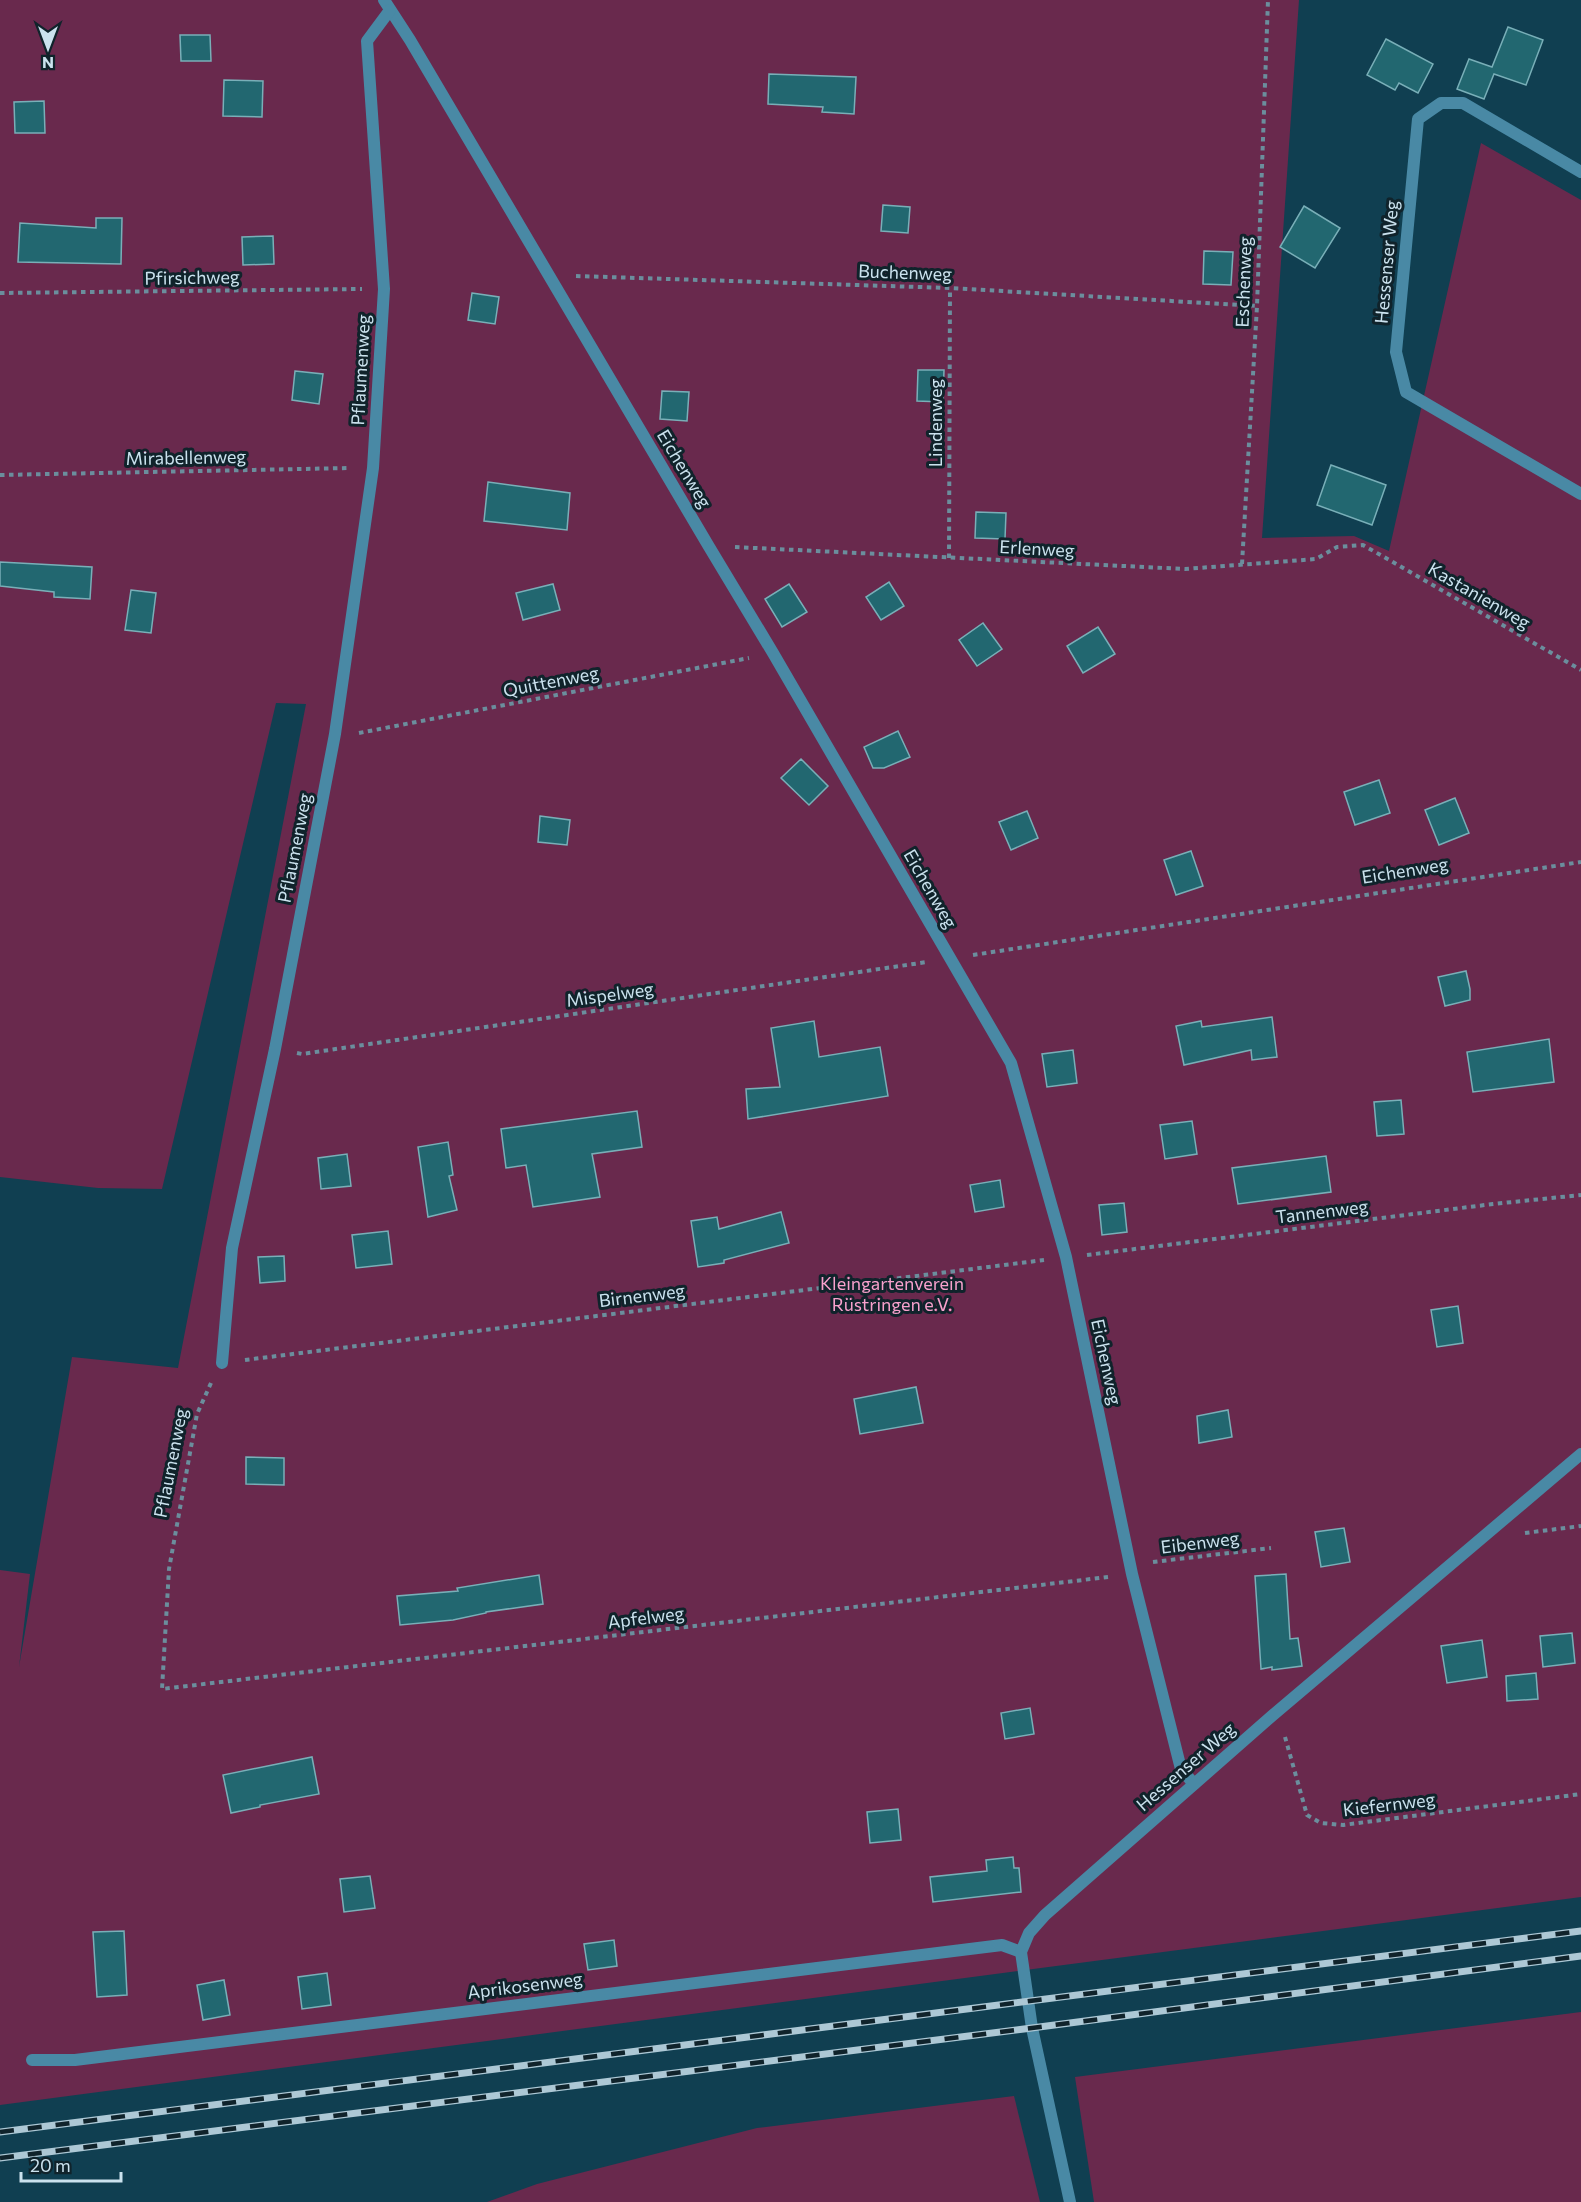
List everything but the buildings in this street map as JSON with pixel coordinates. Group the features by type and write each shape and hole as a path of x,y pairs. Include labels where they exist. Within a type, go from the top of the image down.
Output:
{"street":[{"name":"Eichenweg","path":"387,5 410,40 773,653 1011,1063 1066,1257 1131,1569 1181,1769 1194,1784"},
{"name":"Pflaumenweg","path":"222,1362 232,1248 275,1049 335,734 373,468 384,289 367,41 387,5"},
{"name":"Hessenser Weg","path":"1581,172 1463,103 1441,103 1418,119 1396,352 1406,392 1581,494"},
{"name":"Hessenser Weg","path":"1021,1952 1029,1933 1045,1915 1273,1715 1581,1454"},
{"name":"Aprikosenweg","path":"32,2060 75,2060 1002,1945 1021,1952"},
{"path":"1021,1952 1032,2028 1070,2202"}],"path":[{"name":"Eschenweg","path":"1242,564 1257,306 1268,0"},
{"name":"Buchenweg","path":"551,281 574,276 950,288 1257,306"},
{"name":"Lindenweg","path":"949,558 950,288"},
{"name":"Pfirsichweg","path":"0,293 384,289"},
{"name":"Mirabellenweg","path":"0,475 373,468"},
{"name":"Erlenweg","path":"708,545 1185,569 1316,559 1337,547 1363,545"},
{"name":"Kastanienweg","path":"1363,545 1581,670"},
{"name":"Quittenweg","path":"335,734 349,735 773,653"},
{"name":"Eichenweg","path":"950,959 1581,862"},
{"name":"Mispelweg","path":"275,1049 302,1054 950,959"},
{"name":"Tannenweg","path":"1066,1257 1581,1195"},
{"name":"Birnenweg","path":"222,1362 1066,1257"},
{"name":"Pflaumenweg","path":"162,1689 169,1569 197,1414 222,1362"},
{"path":"1499,1524 1521,1534 1581,1526"},
{"name":"Eibenweg","path":"1131,1569 1271,1548"},
{"name":"Apfelweg","path":"162,1689 1131,1569"},
{"name":"Kiefernweg","path":"1273,1715 1284,1732 1307,1815 1321,1823 1343,1825 1581,1794"}],"green space":[{"name":"Kleingartenverein Rüstringen e.V.","path":"0,0 1299,0 1262,538 1354,536 1389,551 1481,143 1581,200 1581,1897 0,2105 0,1570 30,1574 19,1667 72,1357 178,1368 306,704 276,703 162,1189 98,1188 0,1177"},
{"path":"1581,2012 1581,2202 1094,2202 1075,2077"},
{"path":"1014,2096 1040,2202 487,2202 537,2184 757,2128"}],"railway":[{"path":"0,2132 1581,1931"},
{"path":"0,2158 1024,2029 1581,1956"}]}
